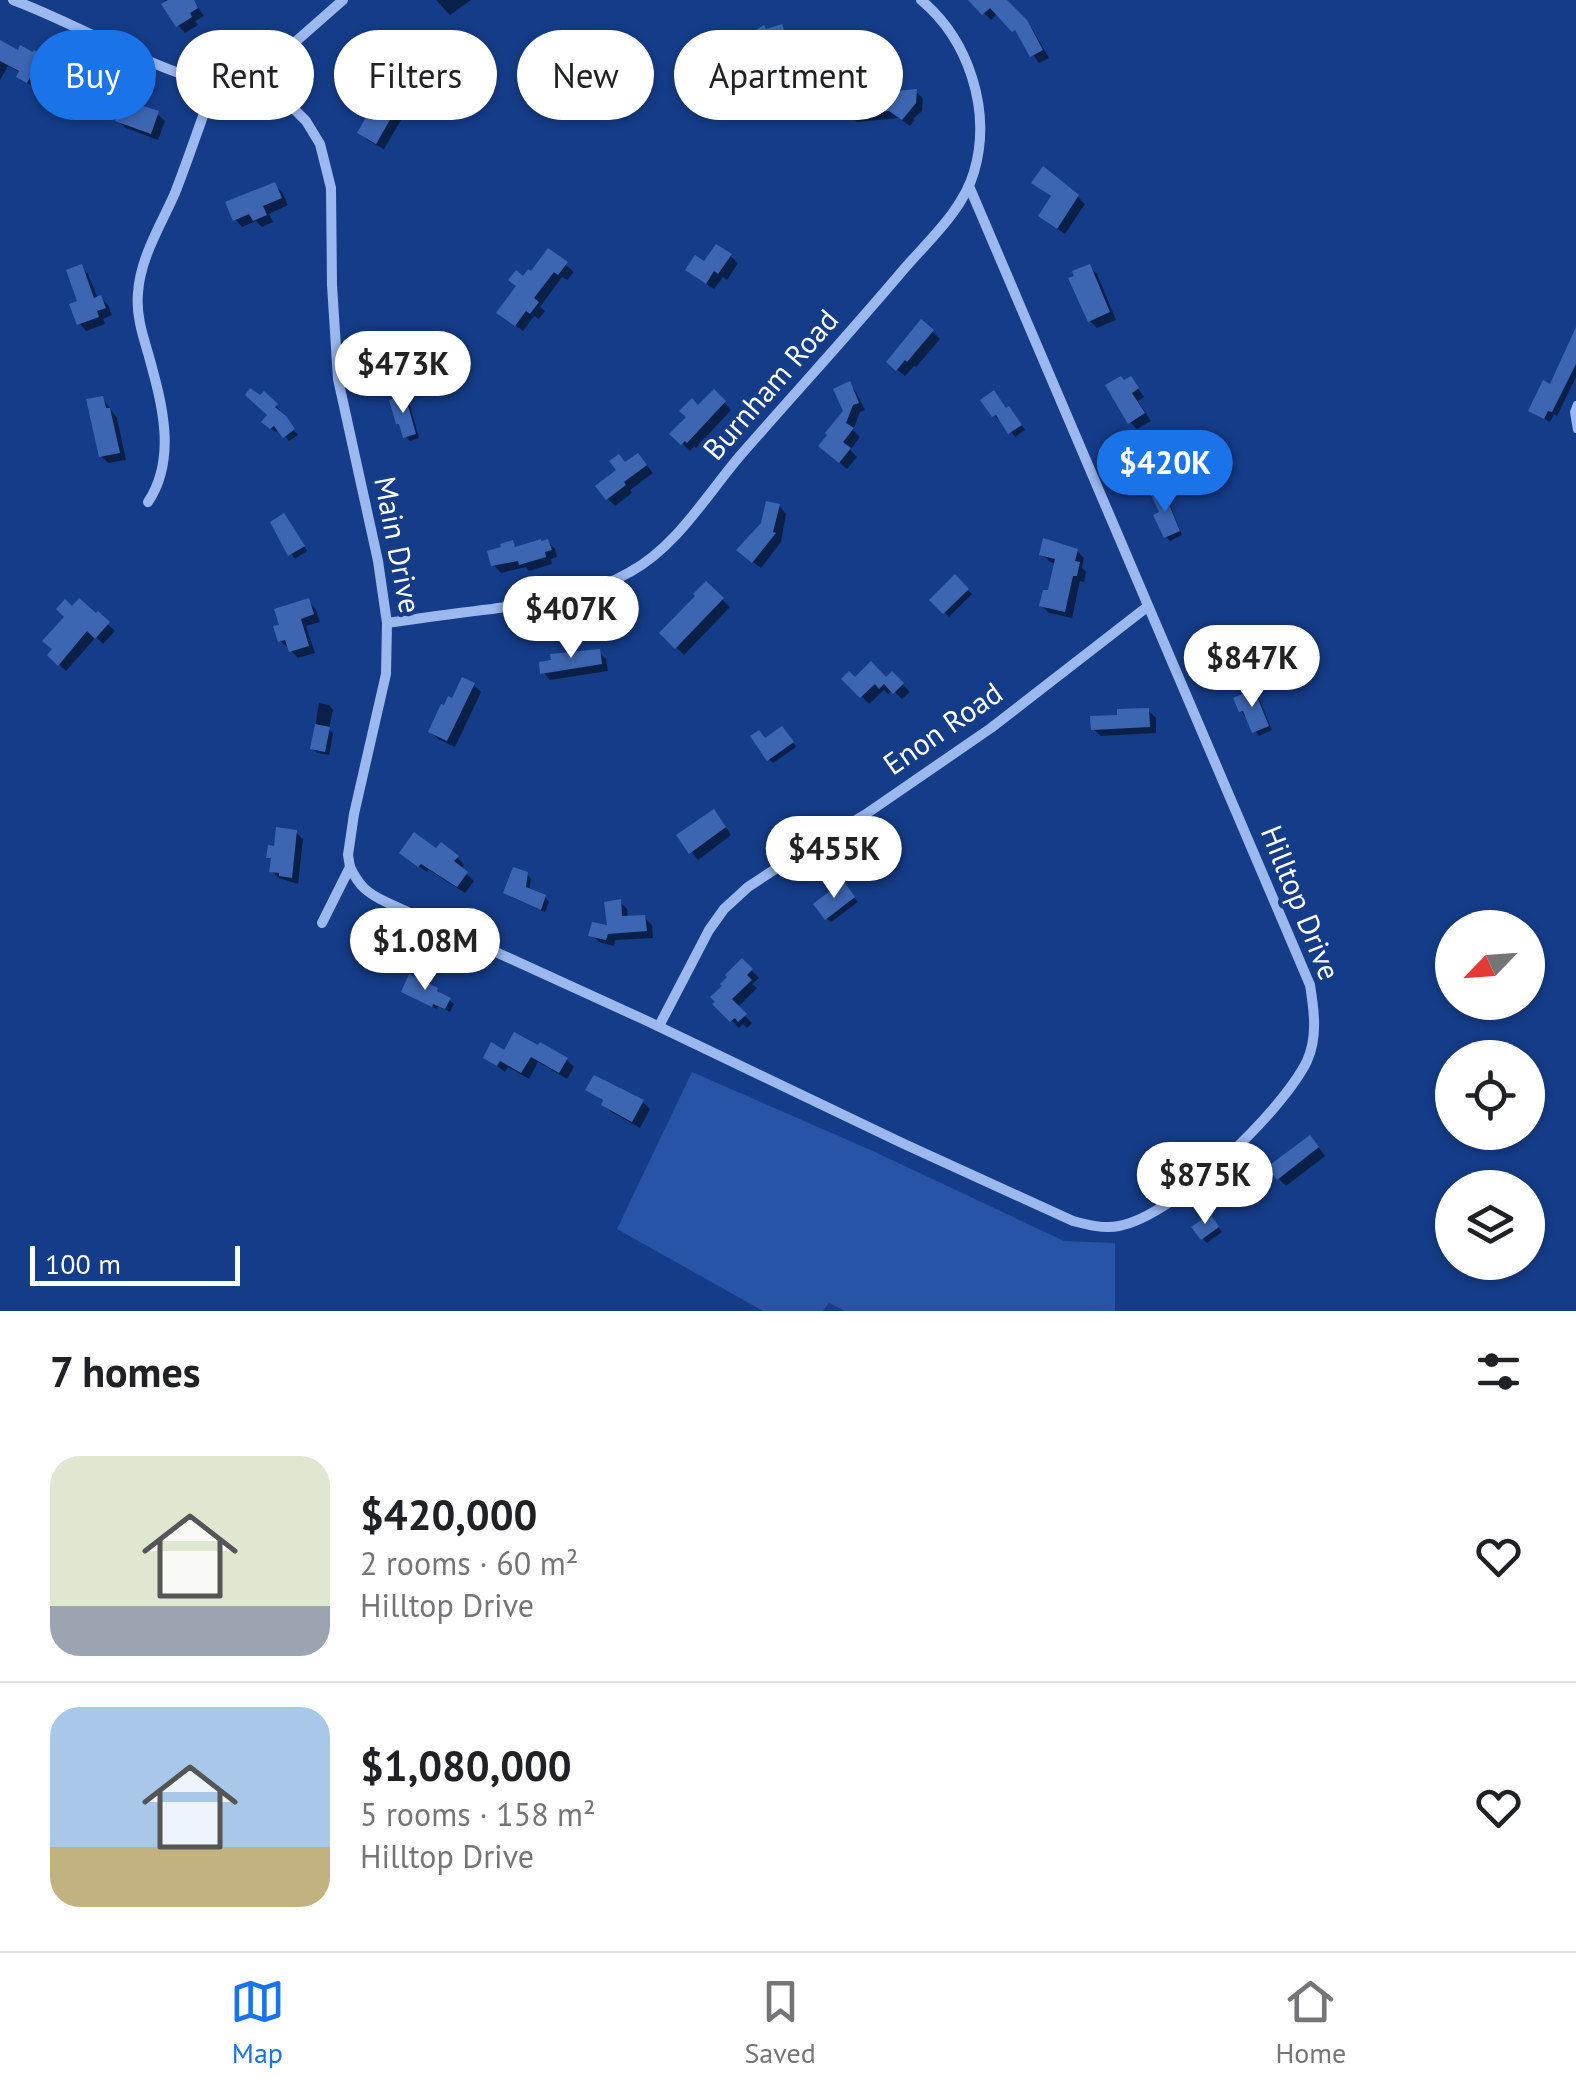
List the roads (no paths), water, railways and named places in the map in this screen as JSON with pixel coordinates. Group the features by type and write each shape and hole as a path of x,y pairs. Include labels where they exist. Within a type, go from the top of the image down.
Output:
{"street":[{"path":"13,0 176,71"},
{"path":"308,30 343,0"},
{"name":"Burnham Road","path":"387,623 559,600 635,570 663,548 848,336 953,212 970,186 976,167 980,131 973,78 946,26 921,0"},
{"path":"148,502 162,470 165,441 159,392 138,320 137,296 140,277 201,120"},
{"name":"Main Drive","path":"305,120 320,144 331,188 338,378 378,561 387,623 386,674 354,814 350,867 322,923"},
{"name":"Hilltop Drive","path":"350,867 366,892 1047,1211 1093,1226 1117,1227 1143,1219 1175,1199 1253,1132 1307,1062 1314,1028 1310,985 970,186"},
{"name":"Enon Road","path":"659,1026 709,930 748,887 866,814 991,728 1147,607"}],"lane":[{"path":"1576,404 1576,430"}]}
